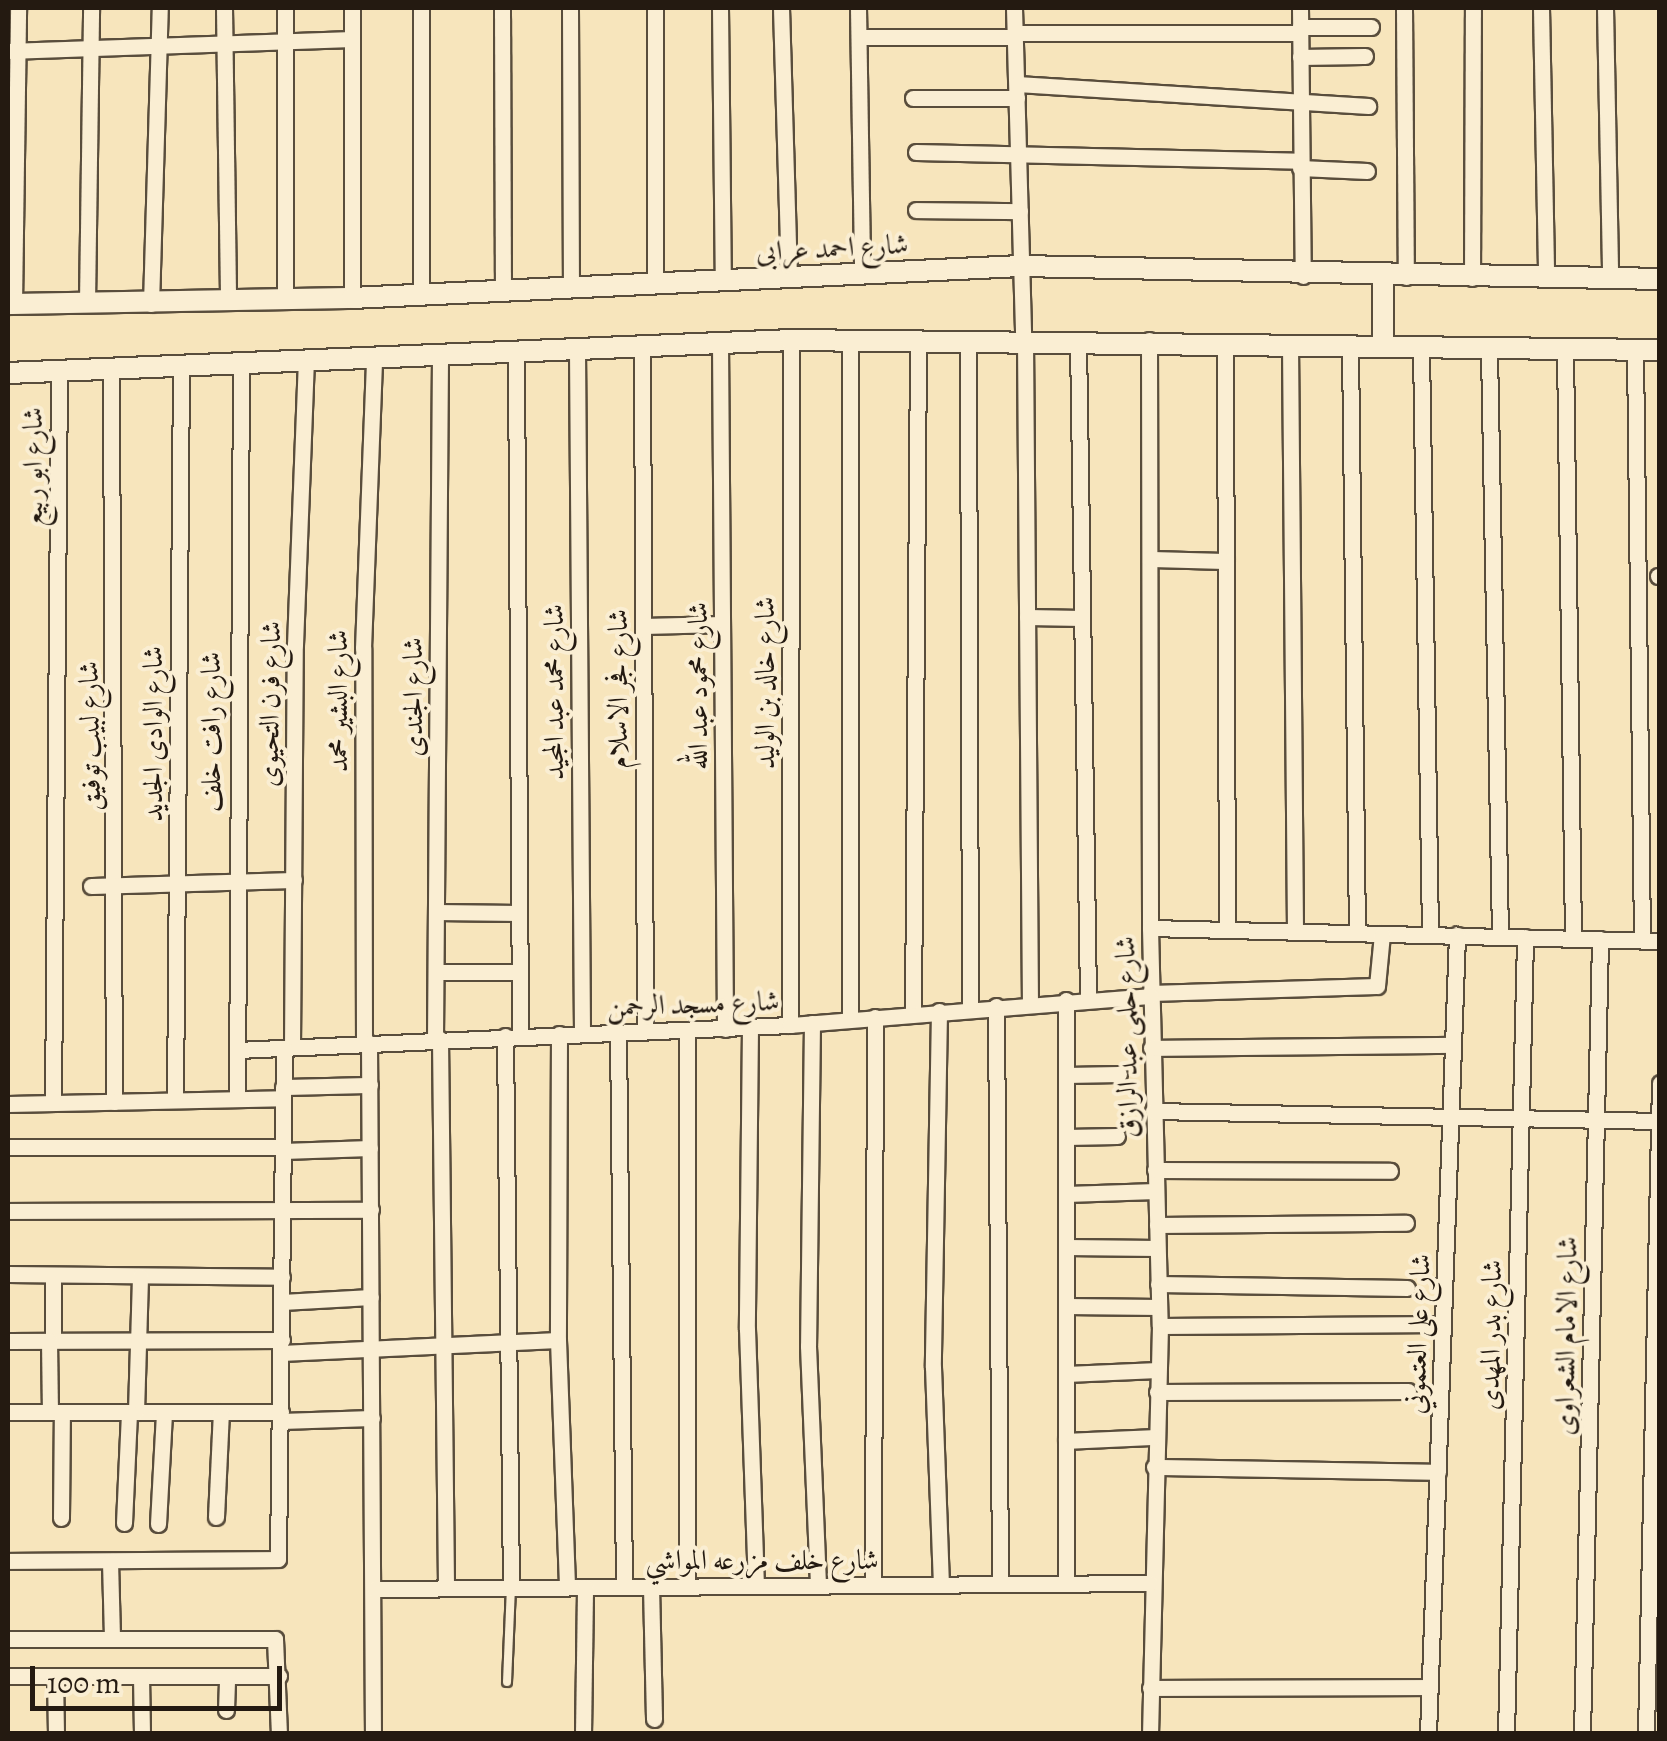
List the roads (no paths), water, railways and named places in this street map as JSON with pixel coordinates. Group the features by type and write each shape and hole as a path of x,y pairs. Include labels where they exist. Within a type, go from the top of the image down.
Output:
{"street":[{"path":"11,304 13,51 18,8"},
{"path":"87,302 90,8"},
{"path":"151,304 160,8"},
{"path":"224,8 228,301"},
{"path":"285,8 285,300"},
{"path":"352,8 352,298"},
{"path":"420,295 422,8"},
{"path":"502,8 503,288"},
{"path":"570,8 572,286"},
{"path":"655,8 655,283"},
{"path":"720,8 722,281"},
{"path":"781,8 789,278"},
{"path":"858,8 862,274"},
{"path":"1014,8 1024,340 1030,1002"},
{"path":"1300,8 1303,276"},
{"path":"1404,8 1406,277"},
{"path":"1472,278 1473,8"},
{"path":"1541,8 1546,276"},
{"path":"1605,8 1610,278"},
{"path":"859,38 1371,26"},
{"path":"13,51 352,39"},
{"path":"1300,57 1365,56"},
{"path":"912,98 1017,91 1368,106"},
{"path":"916,152 1018,153 1367,171"},
{"path":"916,210 1020,211"},
{"name":"شارع احمد عرابى","path":"11,304 352,298 1020,266 1303,276 1660,279"},
{"path":"1383,347 1384,276"},
{"path":"8,374 790,340 1149,340 1489,350 1660,350"},
{"name":"شارع خالد بن الوليد","path":"790,340 790,1025"},
{"path":"850,340 850,1019"},
{"path":"913,1014 918,340"},
{"path":"968,340 970,1008"},
{"path":"1078,340 1088,998"},
{"name":"شارع حلمى عبد الرازق","path":"1149,340 1151,1048 1160,1326 1150,1583 1150,1734"},
{"path":"1225,342 1227,930"},
{"name":"شارع محمود عبد الله","path":"720,344 725,1029"},
{"path":"1290,344 1295,932"},
{"path":"1350,346 1358,933"},
{"name":"شارع فجر الاسلام","path":"642,347 645,1032"},
{"path":"1421,348 1430,935"},
{"name":"شارع محمد عبد المجيد","path":"577,350 582,1034"},
{"path":"1489,350 1500,936"},
{"path":"1565,350 1573,938"},
{"path":"1150,928 1651,940 1640,759 1635,350"},
{"path":"511,1587 504,1342 513,1036 520,972 516,352"},
{"name":"شارع الجندى","path":"440,356 436,972 446,1588"},
{"name":"شارع البشير محمد","path":"374,358 363,648 374,1734"},
{"name":"شارع فرن التحيوى","path":"110,1562 270,1562 280,1551 283,1093 294,880 306,362"},
{"name":"شارع رافت خلف","path":"237,1099 242,364"},
{"name":"شارع الوادى الجديد","path":"175,1100 181,367"},
{"name":"شارع لبيب توفيق","path":"111,370 117,886 114,1102"},
{"name":"شارع ابو ربيع","path":"53,1103 59,372"},
{"path":"1150,560 1226,561"},
{"path":"1027,618 1082,618"},
{"path":"643,626 722,624"},
{"path":"1640,759 1660,759"},
{"path":"92,886 294,880"},
{"path":"436,912 519,913"},
{"name":"شارع مسجد الرحمن","path":"237,1050 725,1029 1088,998 1377,986 1382,934"},
{"name":"شارع على العتموني","path":"1428,1734 1457,936"},
{"name":"شارع بدر المهدى","path":"1506,1734 1526,937"},
{"name":"شارع الامام الشعراوى","path":"1582,1734 1600,939"},
{"path":"436,972 520,972"},
{"path":"1066,1000 1066,1583"},
{"path":"996,1006 1000,1584"},
{"path":"939,1011 933,1366 941,1584"},
{"path":"873,1585 874,1017"},
{"path":"812,1023 808,1346 818,1585"},
{"path":"750,1027 747,1329 756,1586"},
{"path":"687,1030 687,1586"},
{"path":"618,1032 616,1274 624,1586"},
{"path":"559,1034 558,1340 568,1587"},
{"path":"1151,1048 1453,1045"},
{"path":"1066,1075 1118,1074"},
{"path":"1646,1734 1660,1083"},
{"path":"8,1104 237,1099 370,1085"},
{"path":"1153,1111 1659,1121"},
{"path":"1066,1137 1117,1136"},
{"path":"8,1147 370,1148"},
{"path":"1155,1170 1390,1171"},
{"path":"1066,1194 1156,1192"},
{"path":"8,1211 370,1210"},
{"path":"1156,1225 1406,1223"},
{"path":"1066,1247 1157,1248"},
{"path":"8,1274 282,1277"},
{"path":"53,1275 51,1340 60,1518"},
{"path":"124,1523 140,1276"},
{"path":"1158,1284 1408,1288"},
{"path":"282,1302 371,1297"},
{"path":"1066,1306 1159,1308"},
{"path":"1160,1326 1443,1324"},
{"path":"8,1341 138,1340 372,1348 558,1340"},
{"path":"1066,1374 1158,1370"},
{"path":"1157,1392 1408,1391"},
{"path":"8,1412 221,1412 372,1418"},
{"path":"158,1524 164,1412"},
{"path":"216,1517 221,1412"},
{"path":"1066,1441 1156,1437"},
{"path":"1154,1467 1438,1472"},
{"path":"8,1561 110,1562 112,1638"},
{"name":"شارع خلف مزرعه المواشي","path":"374,1588 1150,1583"},
{"path":"652,1586 654,1719"},
{"path":"583,1734 585,1587"},
{"path":"8,1639 268,1637 280,1646 279,1734"},
{"path":"8,1676 280,1676"},
{"path":"55,1676 56,1734"},
{"path":"141,1676 142,1734"},
{"path":"226,1710 227,1676"},
{"path":"1150,1688 1430,1686"}],"lane":[{"path":"508,1682 511,1587"}]}
